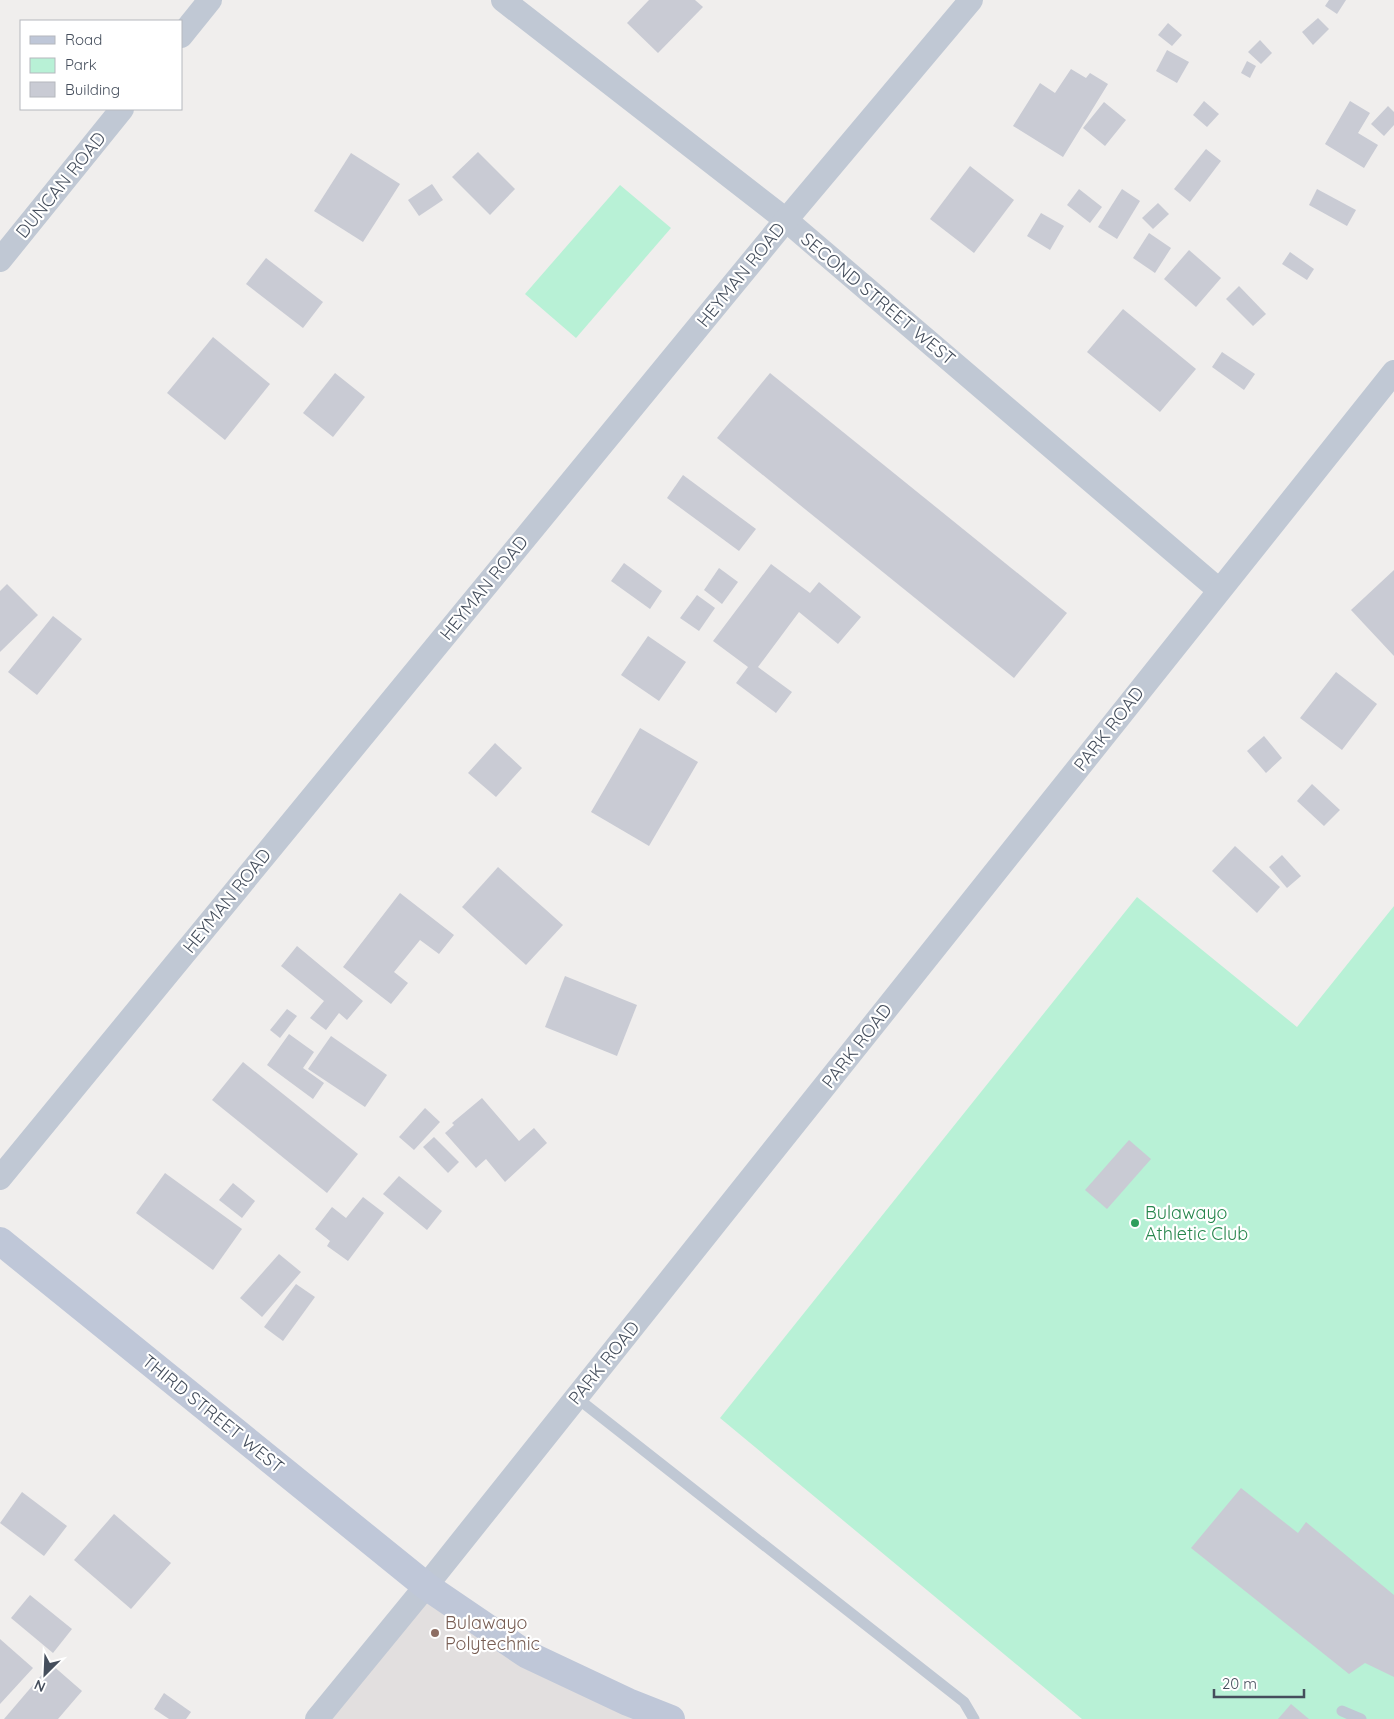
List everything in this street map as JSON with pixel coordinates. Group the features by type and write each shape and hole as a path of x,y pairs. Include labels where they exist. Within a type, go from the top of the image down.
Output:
{"main road":[{"name":"THIRD STREET WEST","path":"0,1241 426,1586 526,1654 628,1702 671,1719"}],"street":[{"path":"182,35 210,0"},
{"name":"SECOND STREET WEST","path":"503,0 786,220 1219,590"},
{"name":"HEYMAN ROAD","path":"0,1178 786,220 971,0"},
{"name":"DUNCAN ROAD","path":"0,260 121,110"},
{"name":"PARK ROAD","path":"317,1719 577,1398 1394,372"}],"lane":[{"path":"577,1398 964,1702 974,1719"},
{"path":"1342,1711 1361,1719"}],"shaded area":[{"name":"Bulawayo Polytechnic","path":"426,1601 645,1719 330,1719"}],"green space":[{"path":"620,185 671,228 576,338 525,294"},
{"name":"Bulawayo Athletic Club","path":"1137,897 1297,1027 1394,906 1394,1719 1082,1719 720,1418"}],"building":[{"path":"649,0 695,0 703,7 658,53 627,23"},
{"path":"1329,0 1346,0 1337,14 1325,6"},
{"path":"1318,18 1329,29 1313,45 1302,32"},
{"path":"1168,23 1182,35 1172,46 1158,35"},
{"path":"1260,40 1272,53 1261,64 1248,52"},
{"path":"1167,50 1189,62 1177,83 1156,71"},
{"path":"1247,61 1256,66 1250,78 1241,73"},
{"path":"1071,69 1086,78 1090,73 1108,84 1063,157 1013,126 1040,83 1055,93"},
{"path":"1204,101 1219,114 1207,127 1193,115"},
{"path":"1350,101 1370,113 1358,133 1378,145 1364,168 1325,144"},
{"path":"1104,102 1126,120 1105,146 1083,128"},
{"path":"1388,106 1394,112 1394,125 1384,136 1371,124"},
{"path":"1206,149 1221,161 1190,202 1174,189"},
{"path":"478,152 515,189 490,215 452,177"},
{"path":"351,153 400,184 363,242 314,211"},
{"path":"970,166 1014,200 974,253 930,219"},
{"path":"432,184 443,200 419,216 408,200"},
{"path":"1079,189 1102,207 1090,223 1067,205"},
{"path":"1122,189 1140,201 1117,239 1098,227"},
{"path":"1317,189 1356,210 1347,226 1309,205"},
{"path":"1158,203 1169,214 1153,229 1142,218"},
{"path":"1041,213 1064,226 1050,250 1027,236"},
{"path":"1149,233 1171,248 1155,273 1133,258"},
{"path":"1189,250 1221,278 1196,307 1164,279"},
{"path":"1290,252 1314,269 1307,280 1282,264"},
{"path":"266,258 323,302 303,328 246,284"},
{"path":"1239,286 1266,314 1253,326 1226,299"},
{"path":"1123,309 1196,369 1160,412 1087,352"},
{"path":"213,337 270,384 225,440 167,393"},
{"path":"1222,352 1255,374 1244,390 1212,367"},
{"path":"335,373 365,397 333,437 303,413"},
{"path":"770,373 1067,613 1014,678 717,438"},
{"path":"683,475 756,529 739,551 667,498"},
{"path":"624,563 662,591 650,609 611,581"},
{"path":"771,564 810,593 819,582 861,617 838,644 799,612 758,667 792,692 776,713 736,683 748,667 713,641"},
{"path":"719,568 738,582 722,604 704,590"},
{"path":"1394,570 1394,656 1351,610"},
{"path":"7,584 38,615 0,652 0,591"},
{"path":"697,595 715,608 699,631 680,618"},
{"path":"53,616 82,639 37,695 8,672"},
{"path":"648,636 686,662 659,701 621,675"},
{"path":"1336,672 1377,704 1342,750 1300,718"},
{"path":"640,728 698,762 649,846 591,812"},
{"path":"1264,736 1282,758 1266,773 1247,751"},
{"path":"495,743 522,768 496,797 468,773"},
{"path":"1312,784 1340,810 1324,826 1297,801"},
{"path":"1235,846 1280,887 1257,913 1212,871"},
{"path":"1282,855 1301,876 1287,888 1269,867"},
{"path":"498,867 563,925 526,965 462,907"},
{"path":"400,893 454,935 439,954 420,940 394,972 408,983 391,1004 343,967"},
{"path":"297,946 363,1001 347,1020 339,1013 326,1030 310,1018 324,1001 281,966"},
{"path":"565,976 637,1005 617,1056 545,1027"},
{"path":"287,1009 297,1016 280,1038 270,1030"},
{"path":"289,1034 314,1052 303,1068 324,1083 313,1099 267,1065"},
{"path":"331,1036 387,1075 365,1107 308,1069"},
{"path":"243,1062 358,1154 327,1193 212,1100"},
{"path":"482,1098 519,1141 534,1128 547,1143 505,1182 486,1159 476,1168 445,1133 454,1125 452,1123"},
{"path":"425,1108 440,1122 414,1150 399,1137"},
{"path":"434,1137 459,1162 448,1173 423,1147"},
{"path":"1129,1140 1151,1159 1107,1209 1085,1190"},
{"path":"165,1173 242,1229 213,1270 136,1213"},
{"path":"399,1176 442,1211 427,1230 383,1194"},
{"path":"233,1183 255,1201 242,1218 219,1200"},
{"path":"363,1197 384,1213 348,1261 327,1246 330,1241 315,1229 332,1207 346,1218"},
{"path":"279,1254 301,1272 262,1317 240,1298"},
{"path":"296,1284 315,1297 283,1341 264,1327"},
{"path":"1241,1488 1298,1533 1306,1522 1394,1595 1394,1677 1365,1663 1349,1674 1191,1548"},
{"path":"22,1492 67,1526 44,1556 0,1523"},
{"path":"114,1514 171,1563 131,1609 74,1560"},
{"path":"30,1595 72,1629 53,1653 11,1618"},
{"path":"0,1639 33,1668 0,1704"},
{"path":"51,1664 82,1691 58,1719 4,1719"},
{"path":"164,1693 191,1712 186,1719 169,1719 154,1709"},
{"path":"1291,1704 1309,1719 1278,1719"}],"place":[{"name":"Bulawayo Athletic Club","path":"1135,1223"},
{"name":"Bulawayo Polytechnic","path":"435,1633"}]}
